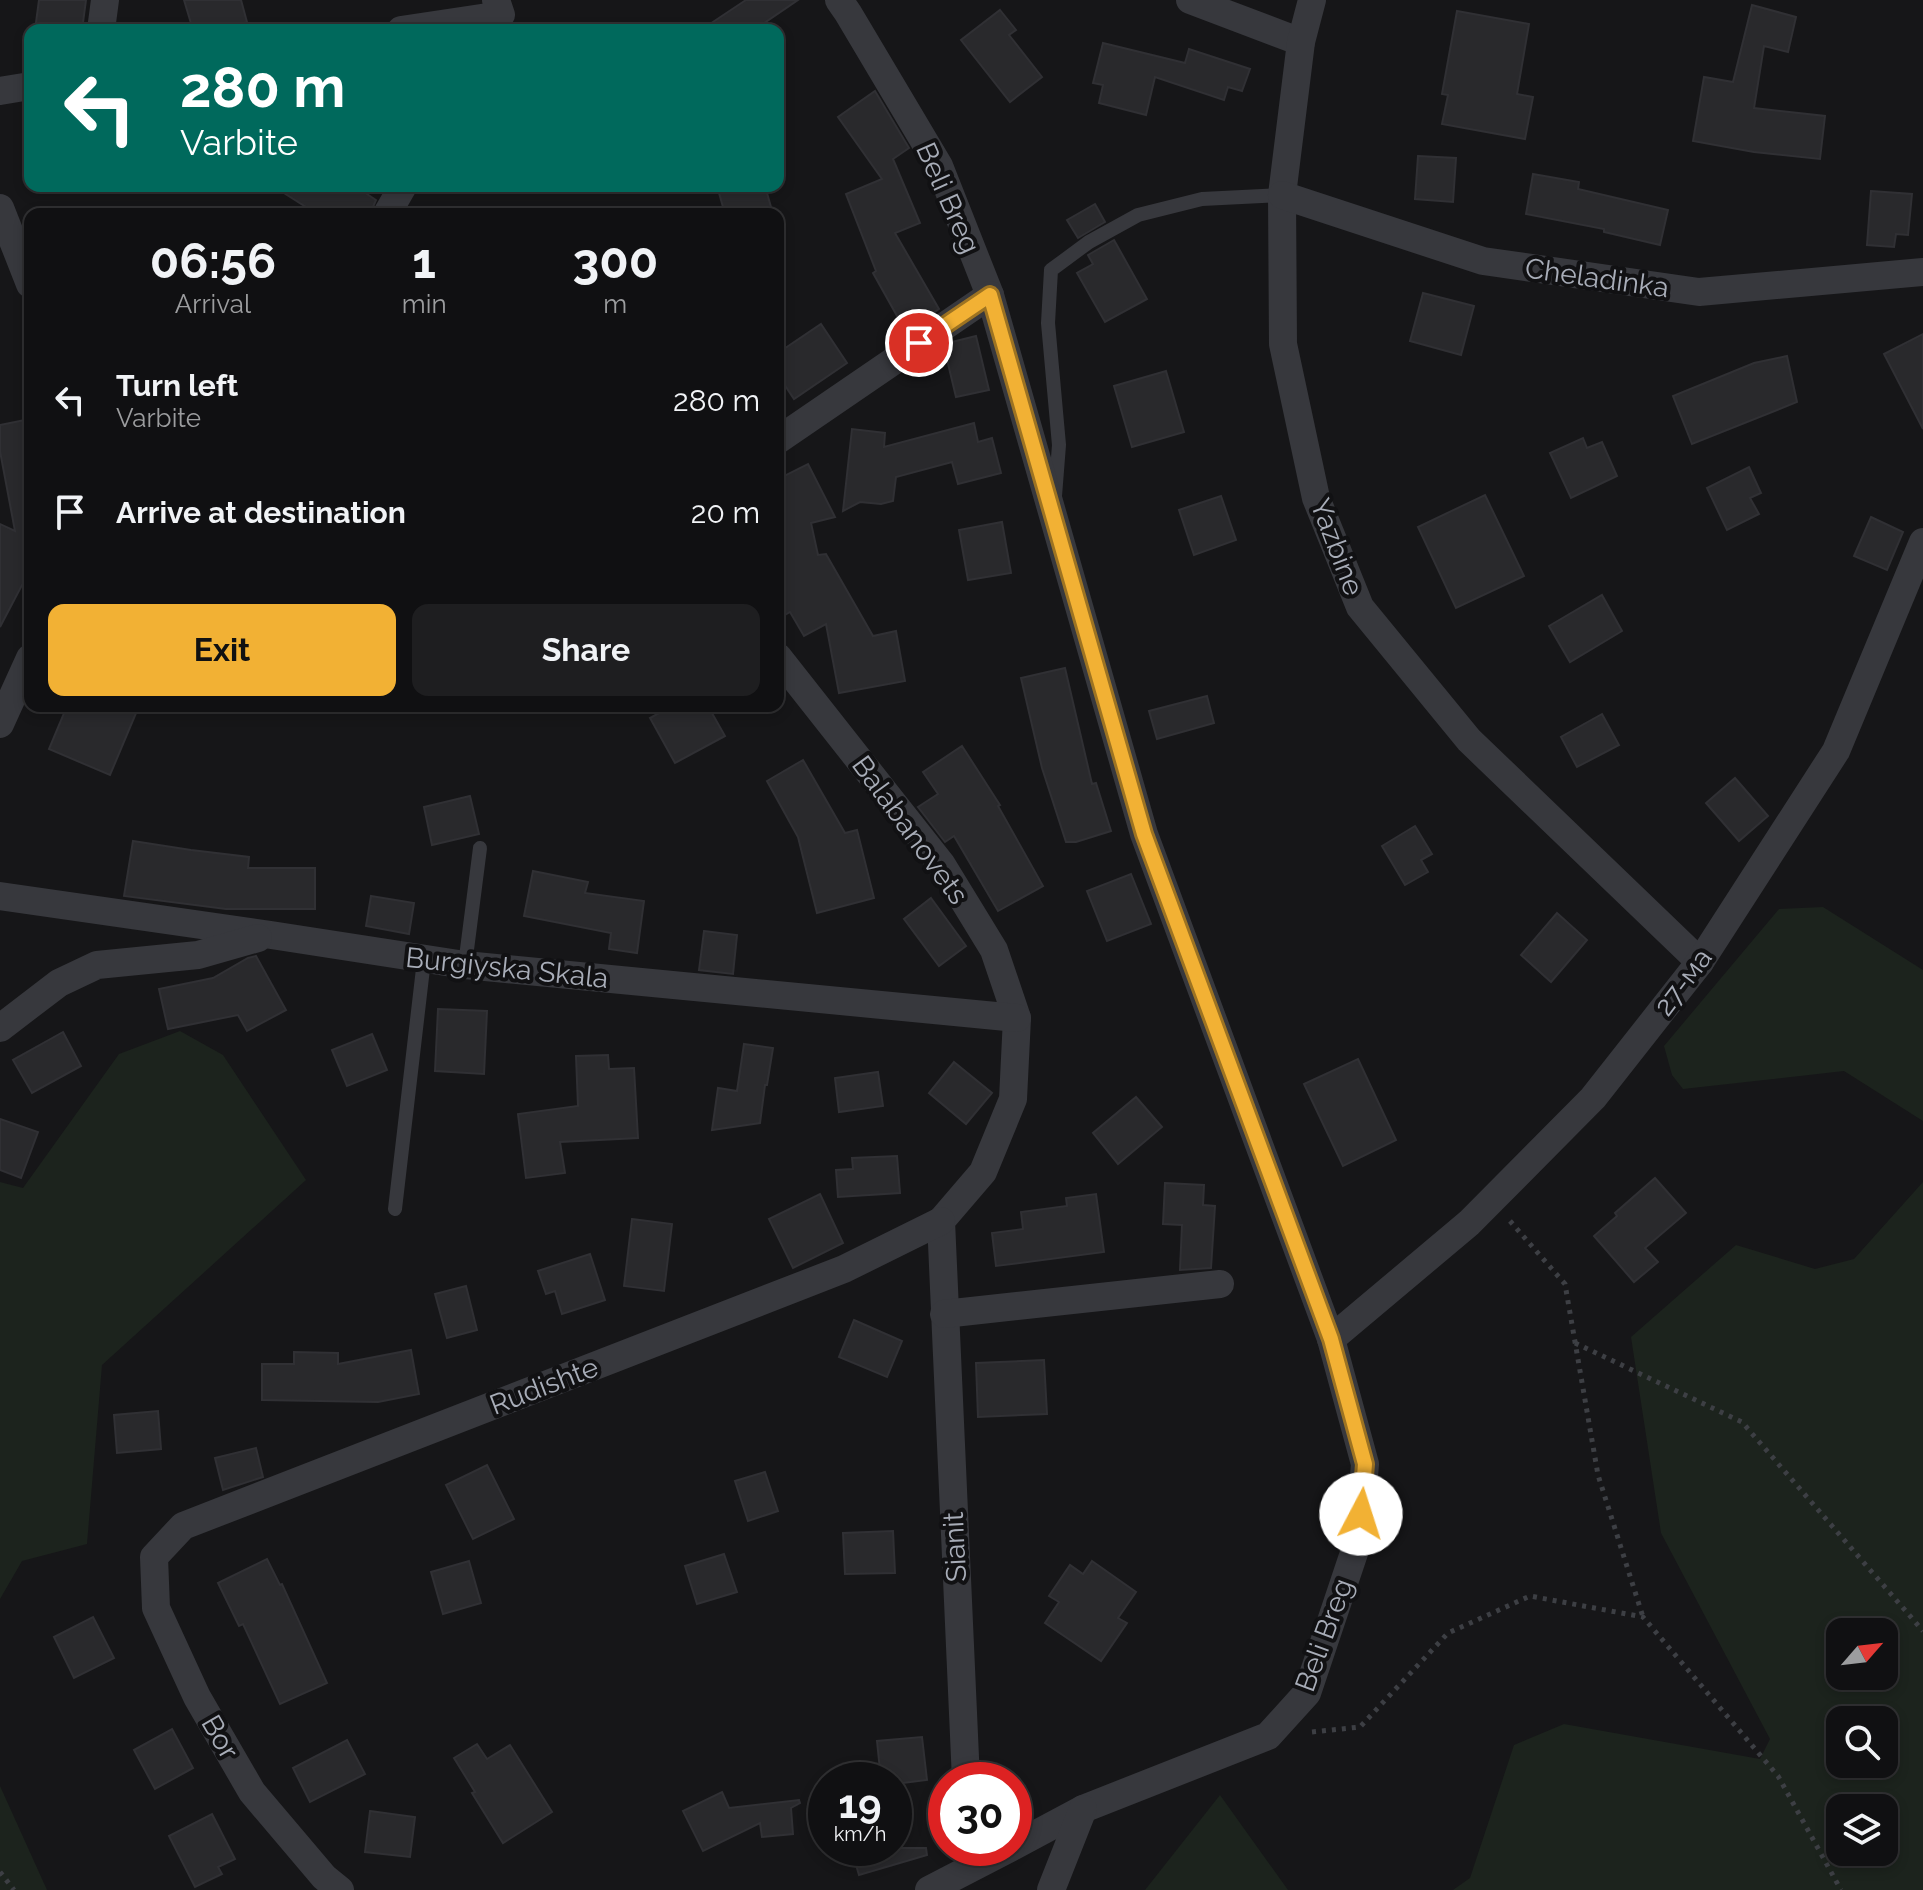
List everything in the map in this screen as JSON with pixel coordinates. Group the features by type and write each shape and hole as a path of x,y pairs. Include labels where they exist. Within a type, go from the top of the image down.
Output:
{"street":[{"path":"102,24 105,0"},
{"path":"1190,0 1301,42"},
{"name":"Yazbine","path":"1312,0 1301,42 1282,195 1283,344 1316,498 1360,607 1469,740 1700,962"},
{"name":"Beli Breg","path":"852,4 939,166 990,295 1144,834 1331,1339 1365,1464 1359,1538 1307,1693 1268,1736 1083,1809 1032,1836"},
{"path":"432,24 500,11"},
{"path":"0,91 24,87"},
{"name":"Cheladinka","path":"1282,195 1483,261 1699,292 1923,272"},
{"path":"0,208 24,269"},
{"path":"784,436 990,295"},
{"name":"27-ма","path":"1331,1339 1469,1223 1593,1098 1700,962 1836,751 1923,542"},
{"name":"Balabanovets","path":"784,665 942,865 994,950 1017,1018"},
{"path":"0,724 24,671"},
{"name":"Burgiyska Skala","path":"0,896 465,965 1017,1018"},
{"path":"0,1028 59,983 97,965 198,955 271,935"},
{"path":"941,1221 983,1172 1013,1099 1017,1018"},
{"name":"Sianit","path":"941,1221 965,1762"},
{"name":"Rudishte","path":"154,1557 183,1526 844,1269 941,1221"},
{"path":"944,1314 1220,1284"},
{"name":"Bor","path":"154,1557 156,1608 197,1697 252,1792 324,1877 340,1890"},
{"path":"1051,1890 1083,1809"},
{"name":"Beli Breg","path":"929,1890 960,1866"}],"lane":[{"path":"1053,519 1059,445 1048,323 1051,270 1089,242 1138,215 1202,199 1282,195"},
{"path":"465,965 480,848"},
{"path":"395,1209 424,960"}],"path":[{"path":"1492,1200 1565,1284 1598,1475 1643,1617 1778,1776 1841,1890"},
{"path":"1575,1343 1742,1422 1923,1631"},
{"path":"1268,1736 1360,1727 1448,1633 1530,1596 1643,1617"},
{"path":"0,1872 14,1890"}],"shaded area":[{"path":"1823,907 1923,970 1923,1121 1844,1071 1683,1089 1672,1075 1664,1046 1779,909"},
{"path":"180,1031 223,1055 306,1180 102,1365 87,1544 22,1561 0,1599 0,1182 23,1188 119,1054"},
{"path":"1923,1182 1923,1890 1453,1890 1470,1878 1514,1745 1564,1724 1760,1759 1770,1739 1661,1533 1631,1337 1736,1245 1815,1269 1854,1259"},
{"path":"0,1786 47,1890 0,1890"},
{"path":"1220,1795 1288,1890 1145,1890"}],"building":[{"path":"39,0 86,0 83,24 36,24"},
{"path":"184,0 241,0 247,22 240,24 191,24"},
{"path":"746,0 798,0 763,24 710,24"},
{"path":"1752,5 1796,17 1788,52 1764,46 1754,108 1825,116 1820,159 1693,141 1704,77 1733,82"},
{"path":"1000,10 1016,30 1009,35 1042,77 1010,102 961,40"},
{"path":"1457,11 1529,24 1517,94 1533,97 1525,139 1442,124 1448,95 1442,94"},
{"path":"1103,43 1185,63 1189,49 1250,69 1242,91 1228,87 1224,100 1155,77 1146,115 1099,103 1103,85 1093,83"},
{"path":"875,91 909,148 893,159 920,223 895,233 939,309 906,332 873,273 876,271 846,194 882,179 838,117"},
{"path":"1418,156 1456,158 1453,202 1415,199"},
{"path":"1533,174 1579,182 1578,189 1668,210 1660,245 1604,232 1604,229 1526,214"},
{"path":"1871,191 1912,194 1908,235 1896,234 1894,247 1867,245"},
{"path":"282,192 368,192 376,200 373,208 308,208"},
{"path":"719,192 767,192 771,208 723,208"},
{"path":"1095,204 1105,222 1078,238 1067,220"},
{"path":"1114,240 1147,299 1105,322 1077,273 1093,264 1088,255"},
{"path":"1423,293 1474,306 1461,355 1410,341"},
{"path":"821,324 847,363 794,399 784,384 784,349"},
{"path":"1923,334 1923,429 1884,354"},
{"path":"976,336 989,390 956,397 944,347"},
{"path":"1787,356 1797,402 1692,444 1673,396 1754,363"},
{"path":"1166,371 1184,432 1132,447 1114,386"},
{"path":"24,420 24,586 0,627 0,524 15,531 0,451 0,425"},
{"path":"974,423 978,442 992,438 1001,473 958,484 952,462 896,477 893,501 881,504 860,502 843,511 852,429 885,433 884,447"},
{"path":"1583,438 1587,448 1602,442 1617,476 1571,498 1550,453"},
{"path":"808,464 835,517 811,523 818,555 826,554 873,636 896,631 905,681 839,693 826,624 804,636 790,612 784,616 784,476"},
{"path":"1749,467 1761,493 1750,498 1759,514 1727,530 1707,488"},
{"path":"1485,495 1524,576 1456,608 1418,527"},
{"path":"1221,496 1236,540 1194,555 1179,510"},
{"path":"1871,517 1903,532 1887,570 1854,556"},
{"path":"1002,522 1011,573 968,580 959,530"},
{"path":"1602,595 1622,631 1570,662 1549,626"},
{"path":"1065,668 1092,784 1096,783 1111,831 1076,842 1066,842 1042,768 1021,678"},
{"path":"1207,696 1214,723 1157,739 1149,711"},
{"path":"64,712 136,712 110,775 49,749"},
{"path":"661,712 711,712 725,736 675,763 650,718"},
{"path":"1602,714 1619,745 1577,767 1561,737"},
{"path":"962,746 1000,805 1043,886 998,911 954,836 945,842 918,807 938,794 923,772"},
{"path":"803,760 845,833 857,830 874,898 817,913 798,837 767,781"},
{"path":"1735,778 1768,816 1739,841 1706,803"},
{"path":"470,796 479,834 432,845 424,807"},
{"path":"1415,826 1432,854 1421,860 1428,872 1405,885 1382,846"},
{"path":"133,841 249,857 248,868 315,868 315,909 226,909 124,896"},
{"path":"533,871 588,882 585,893 644,901 637,953 609,949 611,933 524,916"},
{"path":"1131,874 1151,924 1107,941 1087,891"},
{"path":"371,896 414,903 409,934 366,926"},
{"path":"931,898 966,946 939,966 904,919"},
{"path":"1557,913 1587,940 1551,982 1521,955"},
{"path":"704,931 737,935 733,974 699,970"},
{"path":"256,956 286,1010 247,1031 238,1015 168,1029 159,989 213,978"},
{"path":"438,1009 487,1011 484,1074 435,1071"},
{"path":"63,1032 81,1066 32,1093 13,1060"},
{"path":"372,1034 387,1070 347,1086 332,1050"},
{"path":"744,1044 773,1048 760,1123 712,1130 718,1088 737,1091"},
{"path":"608,1055 609,1069 634,1068 638,1138 560,1142 565,1173 526,1178 518,1114 578,1106 576,1056"},
{"path":"1358,1059 1396,1140 1343,1166 1304,1084"},
{"path":"954,1062 992,1093 966,1124 929,1093"},
{"path":"878,1072 883,1106 839,1112 835,1078"},
{"path":"1136,1097 1162,1127 1118,1164 1093,1133"},
{"path":"0,1119 38,1132 21,1178 0,1170"},
{"path":"897,1156 900,1193 838,1197 836,1170 853,1169 852,1158"},
{"path":"1655,1178 1686,1213 1645,1248 1658,1262 1634,1282 1594,1236"},
{"path":"1165,1183 1204,1185 1203,1205 1215,1206 1211,1268 1180,1270 1182,1225 1163,1224"},
{"path":"820,1194 843,1243 793,1268 769,1219"},
{"path":"1096,1194 1104,1252 996,1266 992,1233 1023,1229 1021,1212 1067,1206 1066,1198"},
{"path":"632,1219 672,1224 664,1291 624,1286"},
{"path":"590,1254 605,1300 562,1314 555,1291 546,1294 538,1271"},
{"path":"466,1286 477,1330 447,1338 435,1294"},
{"path":"854,1320 902,1341 887,1377 839,1357"},
{"path":"411,1350 419,1394 378,1402 262,1400 262,1364 294,1364 294,1352 338,1353 338,1364"},
{"path":"1044,1360 1047,1414 978,1417 976,1363"},
{"path":"158,1411 161,1449 117,1453 114,1415"},
{"path":"256,1448 263,1477 223,1490 215,1458"},
{"path":"487,1465 514,1519 473,1539 446,1485"},
{"path":"765,1472 778,1511 748,1521 735,1481"},
{"path":"893,1531 895,1573 845,1574 843,1533"},
{"path":"724,1554 737,1592 697,1604 685,1566"},
{"path":"267,1559 282,1584 327,1683 280,1704 243,1624 239,1626 218,1583"},
{"path":"469,1561 481,1603 443,1614 431,1572"},
{"path":"1092,1561 1136,1592 1118,1618 1127,1623 1101,1661 1045,1623 1059,1602 1049,1596 1070,1565 1083,1574"},
{"path":"93,1617 114,1658 74,1678 54,1637"},
{"path":"172,1729 193,1768 155,1789 134,1750"},
{"path":"922,1737 927,1780 912,1782 912,1762 879,1762 877,1741"},
{"path":"347,1740 365,1774 310,1802 293,1768"},
{"path":"477,1744 487,1759 510,1745 552,1812 503,1843 454,1758"},
{"path":"722,1792 729,1808 799,1800 800,1803 791,1808 793,1834 762,1837 760,1823 703,1851 683,1811"},
{"path":"370,1811 415,1817 410,1857 365,1852"},
{"path":"212,1814 235,1859 218,1867 222,1874 195,1887 169,1836"},
{"path":"912,1848 926,1848 927,1855 912,1859"},
{"path":"856,1866 890,1866 859,1875"}],"route":[{"path":"919,343 990,295 1144,834 1331,1339 1365,1464 1361,1514"}]}
